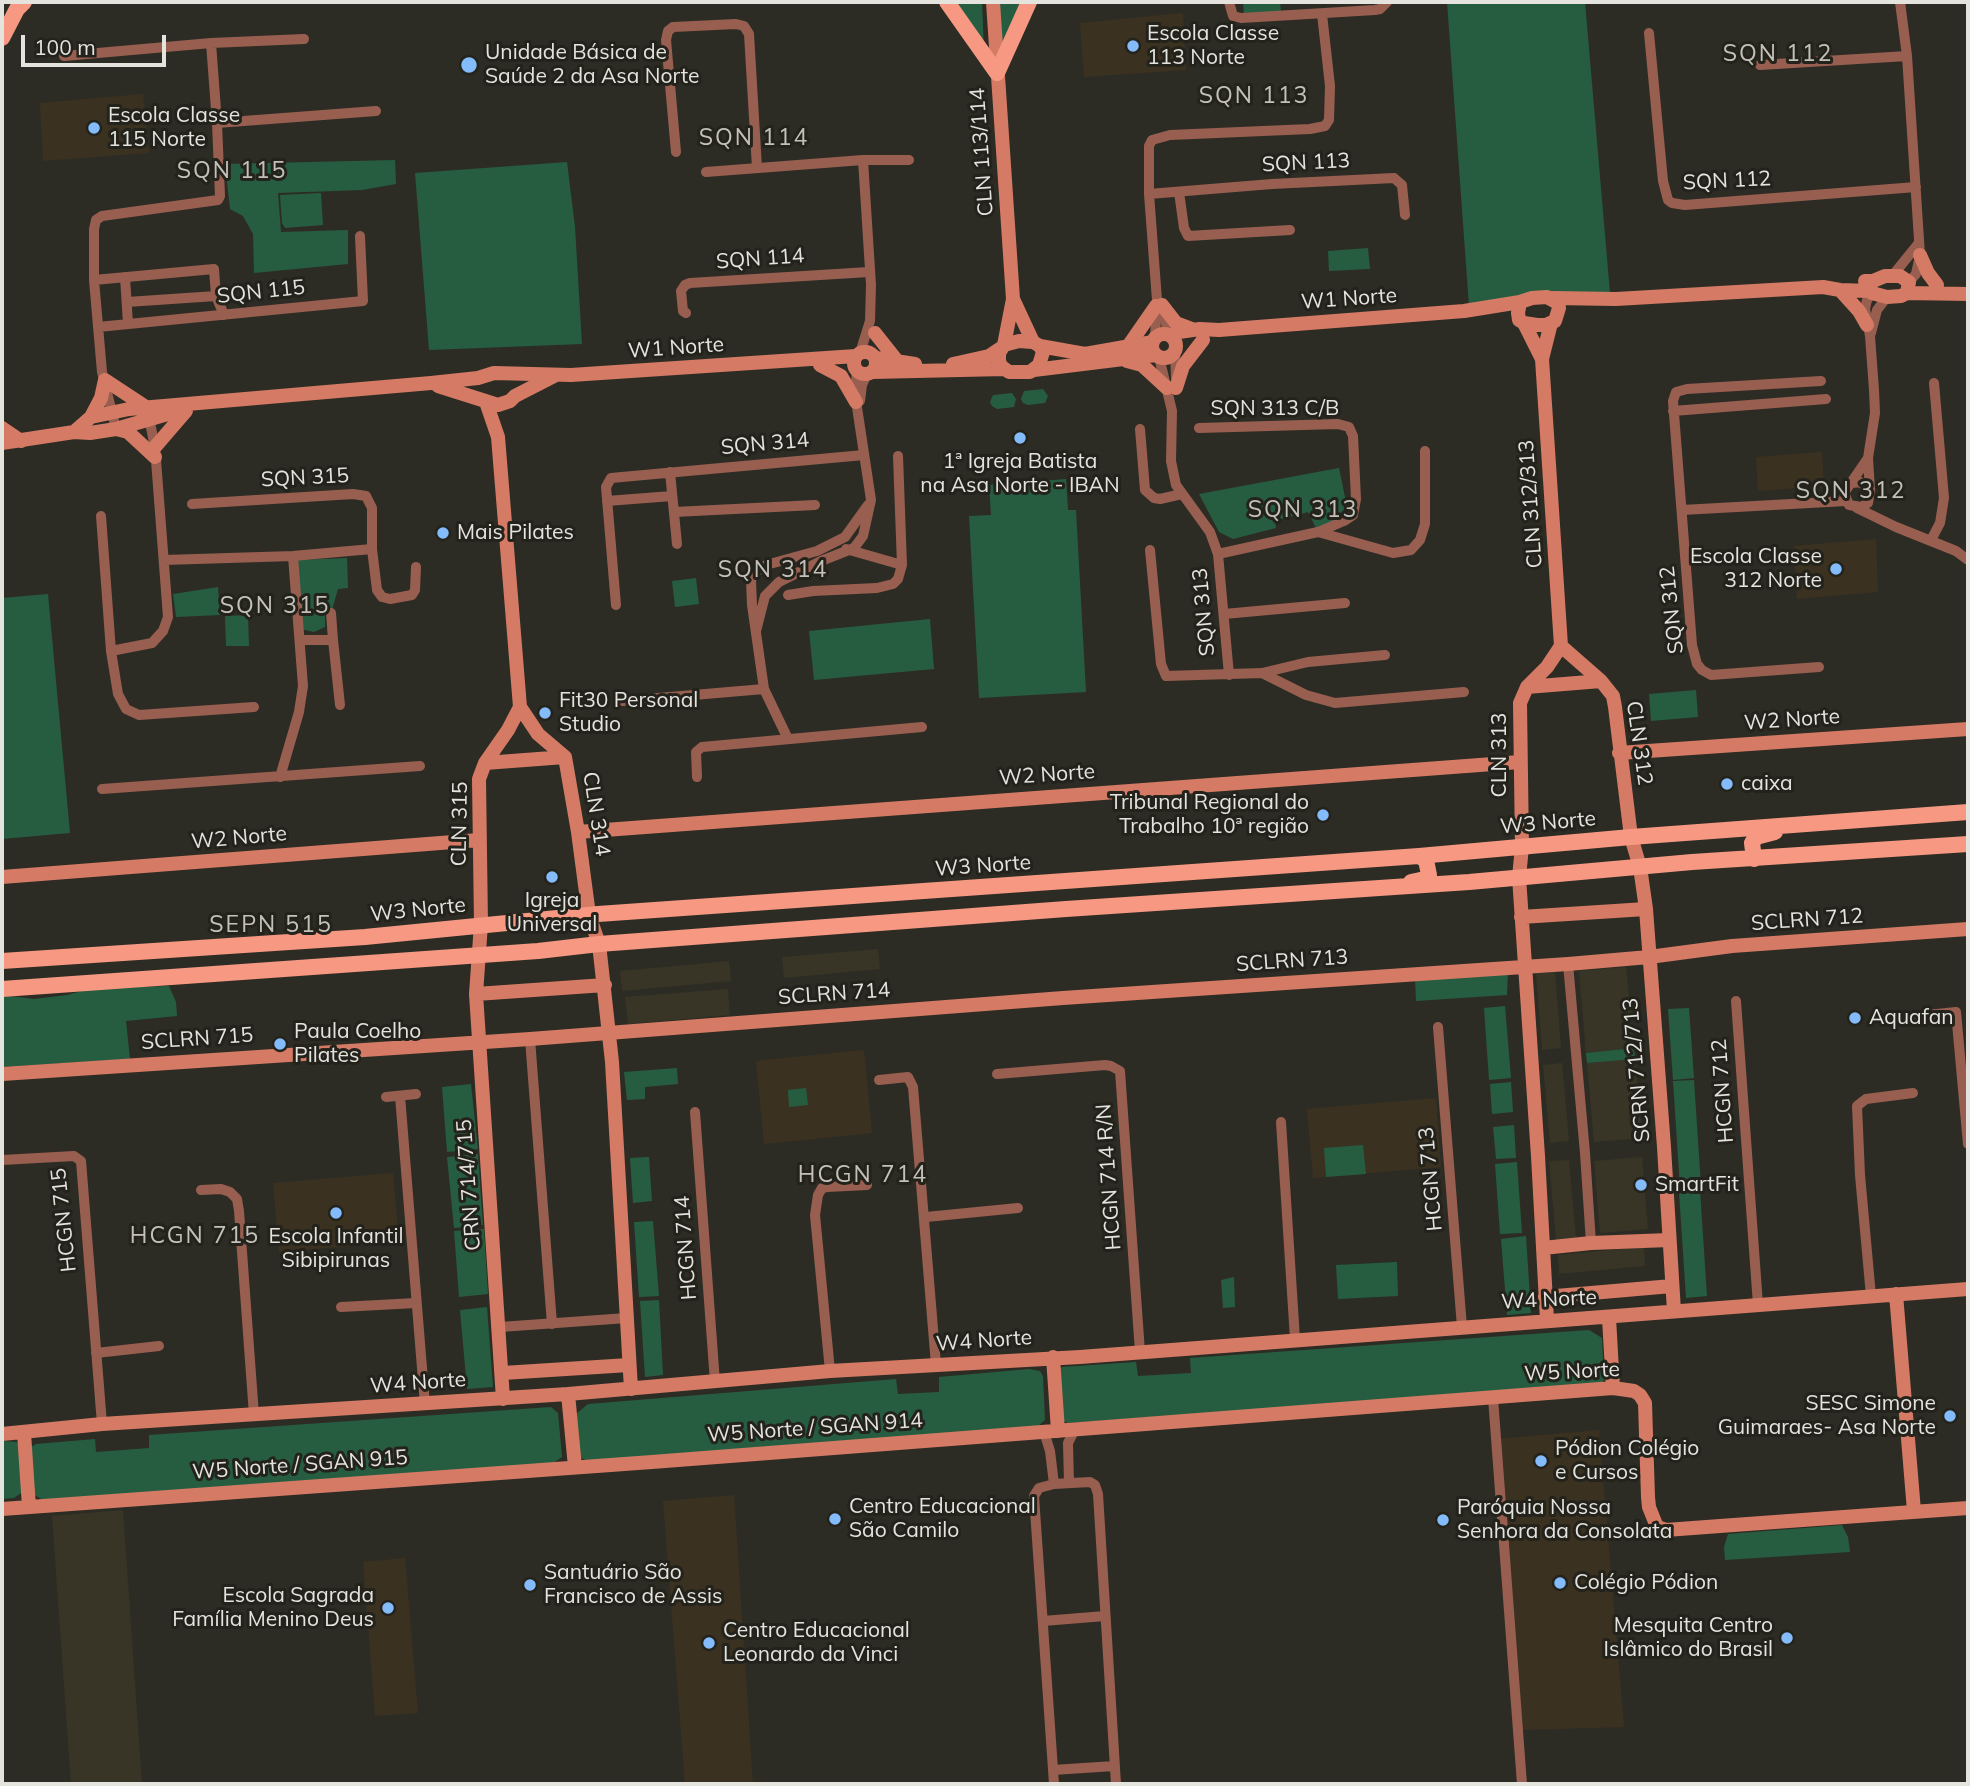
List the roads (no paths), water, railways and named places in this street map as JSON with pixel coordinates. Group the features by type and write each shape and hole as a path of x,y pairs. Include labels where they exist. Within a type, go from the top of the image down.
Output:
{"main road":[{"path":"2,38 17,9 24,2"},
{"path":"947,2 997,73 1030,2"},
{"name":"W3 Norte","path":"2,961 365,937 589,915 1419,856 1630,836 1968,812"},
{"path":"1754,859 1752,843 1756,837 1797,825"},
{"path":"2,989 1968,844"},
{"path":"1384,887 1424,880 1429,875 1428,866 1426,860 1419,856"},
{"path":"707,937 708,919 753,904"},
{"path":"668,940 689,932 692,928 690,909"},
{"path":"384,961 383,944 387,940 428,929"},
{"path":"332,966 364,958 367,955 365,937"}],"street":[{"name":"CLN 113/114","path":"993,2 1013,299 1003,346"},
{"path":"1229,2 1235,17 1380,9 1387,2"},
{"path":"1553,298 1596,299 1824,287 1841,282 1872,288 1887,297 1902,296 1916,274 1919,249 1907,56 1900,2"},
{"name":"SQN 113","path":"1164,345 1149,194 1149,146 1160,136 1310,129 1328,124 1330,86 1322,14"},
{"path":"676,152 667,31 673,27 736,24 744,26 749,34 757,168"},
{"name":"SQN 112","path":"1649,33 1663,181 1668,200 1672,203 1685,205 1916,187"},
{"path":"64,56 211,43 304,39"},
{"path":"116,429 105,380 98,327 94,280 96,220 102,216 218,200 217,122 211,43"},
{"path":"1760,65 1907,56"},
{"path":"217,122 376,111"},
{"path":"848,551 860,542 871,500 854,384 865,363 872,327 863,160"},
{"path":"706,172 863,160 909,160"},
{"name":"SQN 113","path":"1149,194 1394,178 1402,186 1405,215"},
{"path":"1179,192 1184,228 1188,236 1290,230"},
{"name":"SQN 115","path":"98,327 363,301 360,236"},
{"path":"1824,287 1840,290 1872,288 1894,275 1919,249"},
{"path":"1919,249 1928,273 1937,285"},
{"name":"SQN 115","path":"94,280 214,269 216,296"},
{"name":"SQN 114","path":"686,313 683,310 681,291 690,283 869,272"},
{"path":"1894,275 1905,278 1908,287"},
{"path":"125,277 128,324"},
{"path":"1908,287 1968,286"},
{"path":"1908,287 1968,294"},
{"path":"1857,508 1868,502 1870,492 1868,458 1875,413 1865,304 1872,288"},
{"path":"1840,290 1859,311 1868,331"},
{"path":"127,302 216,296 224,314"},
{"path":"1868,331 1878,307 1887,297"},
{"name":"W1 Norte","path":"1036,344 1085,354 1129,345 1164,345 1182,350 1202,335 1219,330 1464,311 1532,298 1553,298"},
{"path":"1553,298 1558,303 1555,319"},
{"name":"CLN 113/114","path":"1013,299 1036,344"},
{"path":"1555,319 1596,299"},
{"path":"1520,302 1518,313 1522,321"},
{"path":"1115,359 1142,365 1172,388 1202,335 1176,323 1158,304 1129,345"},
{"name":"W1 Norte","path":"1482,308 1522,321 1555,319"},
{"name":"CLN 312/313","path":"1555,319 1542,359 1561,646"},
{"name":"CLN 312/313","path":"1522,321 1542,359"},
{"path":"872,327 898,362"},
{"path":"1019,341 1036,344 1042,358 1034,370 1016,373 1005,369 999,361 1003,346 1019,341"},
{"name":"W1 Norte","path":"1034,370 1115,359 1164,345"},
{"name":"SQN 313","path":"1164,345 1172,388 1171,461 1176,485 1194,506 1210,532 1218,554 1230,675 1262,673 1308,662 1385,655"},
{"name":"SQN 313","path":"1164,345 1172,388"},
{"name":"W1 Norte","path":"800,361 820,365 898,362 953,365 989,356 1003,346"},
{"name":"W1 Norte","path":"506,374 555,376 800,361 1005,369"},
{"path":"820,365 841,376 857,407"},
{"path":"90,418 112,412 148,414 192,406 478,378 494,373 506,374 517,383 498,436"},
{"name":"W1 Norte","path":"512,399 555,376"},
{"path":"478,378 474,385 498,436 520,706"},
{"path":"105,380 148,414 155,452 168,617 163,631 152,643 111,651"},
{"path":"74,432 90,418 101,398 105,380"},
{"path":"1821,381 1682,390 1674,396 1673,411 1825,399"},
{"path":"431,383 498,405 512,399"},
{"path":"1931,540 1940,523 1944,498 1934,383"},
{"path":"155,452 192,406"},
{"name":"SQN 312","path":"1673,411 1692,645 1697,664 1711,675 1819,667"},
{"path":"2,443 74,432 90,433 116,429 148,414"},
{"name":"SQN 313 C/B","path":"1199,428 1338,424 1349,427 1353,436 1356,465 1356,508 1353,515 1344,521 1318,532"},
{"path":"2,428 21,441"},
{"path":"116,429 128,432 155,452"},
{"path":"1140,429 1145,490 1154,498 1160,499 1182,494"},
{"path":"1318,532 1393,553 1411,550 1420,540 1425,524 1425,451"},
{"name":"SQN 314","path":"607,501 606,487 611,478 864,455"},
{"path":"788,595 887,586 898,579 901,565 898,456"},
{"path":"1846,501 1849,486 1868,458"},
{"path":"670,472 677,544"},
{"path":"1815,502 1860,482 1870,492 1885,522"},
{"name":"SQN 315","path":"191,504 360,495 368,498 372,508 372,549 377,590 382,597 390,599 412,595 415,590 416,567"},
{"path":"616,605 607,501 673,496"},
{"path":"756,631 765,596 785,578 849,533 871,500"},
{"path":"1682,510 1846,501 1885,522 1931,540 1968,559"},
{"path":"674,512 815,505"},
{"path":"101,516 111,651 118,694 126,709 139,715 254,707"},
{"name":"SQN 313","path":"1218,554 1318,532"},
{"path":"849,533 874,556"},
{"path":"837,541 848,551"},
{"path":"164,560 293,556 372,549"},
{"path":"1150,550 1163,671 1171,677 1230,675"},
{"path":"788,739 764,689 751,591 754,574 762,566 848,551 901,565"},
{"path":"281,777 299,712 303,686 293,556"},
{"path":"751,591 765,596"},
{"path":"1224,614 1345,603"},
{"path":"331,614 340,705"},
{"path":"300,640 333,640"},
{"name":"CLN 312","path":"1561,646 1614,696 1630,836 1640,867"},
{"name":"CLN 313","path":"1519,877 1522,847 1520,703 1527,687 1547,667 1561,646"},
{"path":"1262,673 1306,695 1335,703 1464,692"},
{"path":"1527,687 1601,681"},
{"path":"623,701 764,689"},
{"name":"CLN 314","path":"520,706 531,726 565,757 589,915 599,944"},
{"name":"CLN 315","path":"478,954 481,924 479,779 485,763 508,730 520,706"},
{"path":"697,777 696,752 702,747 922,727"},
{"name":"W2 Norte","path":"1619,753 1968,729"},
{"path":"485,763 565,757"},
{"name":"W2 Norte","path":"578,832 1520,762"},
{"path":"102,789 420,766"},
{"name":"W2 Norte","path":"2,877 480,840"},
{"name":"SCRN 712/713","path":"1640,867 1646,909 1674,1311"},
{"path":"1519,877 1547,1320"},
{"path":"1521,917 1646,909"},
{"name":"SCLRN 712","path":"1568,964 1732,946 1968,929"},
{"path":"599,944 609,1031 631,1389"},
{"name":"CRN 714/715","path":"478,954 478,1041 503,1399"},
{"path":"1568,964 1586,1153 1591,1243"},
{"name":"SCLRN 713","path":"1063,998 1568,964"},
{"path":"476,994 605,985"},
{"name":"SCLRN 714","path":"609,1031 1063,998"},
{"name":"HCGN 712","path":"1736,1000 1758,1304"},
{"path":"1908,1017 1956,1012 1968,1144"},
{"name":"HCGN 713","path":"1438,1027 1462,1327"},
{"path":"478,1041 609,1031"},
{"path":"530,1039 552,1324"},
{"name":"SCLRN 715","path":"2,1074 478,1041"},
{"name":"HCGN 714 R/N","path":"997,1074 1105,1065 1117,1068 1121,1079 1140,1352"},
{"path":"879,1080 908,1077 913,1087 926,1217 936,1365"},
{"path":"1871,1296 1857,1106 1866,1099 1913,1093"},
{"path":"386,1097 416,1094"},
{"path":"400,1096 425,1405"},
{"name":"HCGN 714","path":"695,1112 715,1382"},
{"path":"1281,1122 1295,1339"},
{"name":"HCGN 715","path":"2,1160 74,1156 81,1161 102,1424"},
{"path":"830,1371 816,1214 818,1195 822,1188 867,1185"},
{"path":"201,1189 221,1189 230,1192 237,1199 254,1415"},
{"path":"926,1217 1018,1208"},
{"path":"1543,1248 1669,1240"},
{"path":"1545,1297 1672,1286"},
{"name":"W4 Norte","path":"2,1434 102,1424 425,1405 830,1371 1140,1352 1968,1289"},
{"path":"1896,1294 1914,1511"},
{"path":"341,1307 416,1303"},
{"path":"500,1327 627,1318"},
{"path":"1609,1318 1614,1388"},
{"path":"96,1353 159,1346"},
{"path":"1054,1357 1050,1451 1054,1484"},
{"path":"503,1373 629,1365"},
{"name":"W5 Norte","path":"1051,1431 1614,1388 1634,1391 1645,1403 1648,1497 1657,1527 1666,1530 1968,1508"},
{"path":"568,1394 575,1467"},
{"path":"1493,1398 1522,1784"},
{"path":"1069,1483 1068,1449 1075,1429"},
{"name":"W5 Norte / SGAN 914","path":"575,1467 1051,1431"},
{"path":"24,1433 29,1507"},
{"path":"1050,1451 1068,1449"},
{"name":"W5 Norte / SGAN 915","path":"2,1509 575,1467"},
{"path":"1054,1784 1034,1496 1039,1488 1054,1484 1090,1482 1097,1489 1116,1784"},
{"path":"1043,1621 1105,1616"},
{"path":"1053,1770 1115,1766"}],"place":[{"name":"Escola Classe 113 Norte","path":"1133,46"},
{"name":"Unidade Básica de Saúde 2 da Asa Norte","path":"469,65"},
{"name":"Escola Classe 115 Norte","path":"94,128"},
{"name":"1ª Igreja Batista na Asa Norte - IBAN","path":"1020,438"},
{"name":"Mais Pilates","path":"443,533"},
{"name":"Escola Classe 312 Norte","path":"1836,569"},
{"name":"Fit30 Personal Studio","path":"545,713"},
{"name":"caixa","path":"1727,784"},
{"name":"Tribunal Regional do Trabalho 10ª região","path":"1323,815"},
{"name":"Igreja Universal","path":"552,877"},
{"name":"Aquafan","path":"1855,1018"},
{"name":"Paula Coelho Pilates","path":"280,1044"},
{"name":"SmartFit","path":"1641,1185"},
{"name":"Escola Infantil Sibipirunas","path":"336,1213"},
{"name":"SESC Simone Guimaraes- Asa Norte","path":"1950,1416"},
{"name":"Pódion Colégio e Cursos","path":"1541,1461"},
{"name":"Centro Educacional São Camilo","path":"835,1519"},
{"name":"Paróquia Nossa Senhora da Consolata","path":"1443,1520"},
{"name":"Colégio Pódion","path":"1560,1583"},
{"name":"Santuário São Francisco de Assis","path":"530,1585"},
{"name":"Escola Sagrada Família Menino Deus","path":"388,1608"},
{"name":"Mesquita Centro Islâmico do Brasil","path":"1787,1638"},
{"name":"Centro Educacional Leonardo da Vinci","path":"709,1643"}],"district":[{"name":"SQN 112","path":"1778,54"},
{"name":"SQN 113","path":"1254,96"},
{"name":"SQN 114","path":"754,138"},
{"name":"SQN 115","path":"232,171"},
{"name":"SQN 312","path":"1851,491"},
{"name":"SQN 313","path":"1303,510"},
{"name":"SQN 314","path":"773,570"},
{"name":"SQN 315","path":"275,606"},
{"name":"SEPN 515","path":"271,925"},
{"name":"HCGN 714","path":"863,1175"},
{"name":"HCGN 715","path":"195,1236"}]}
